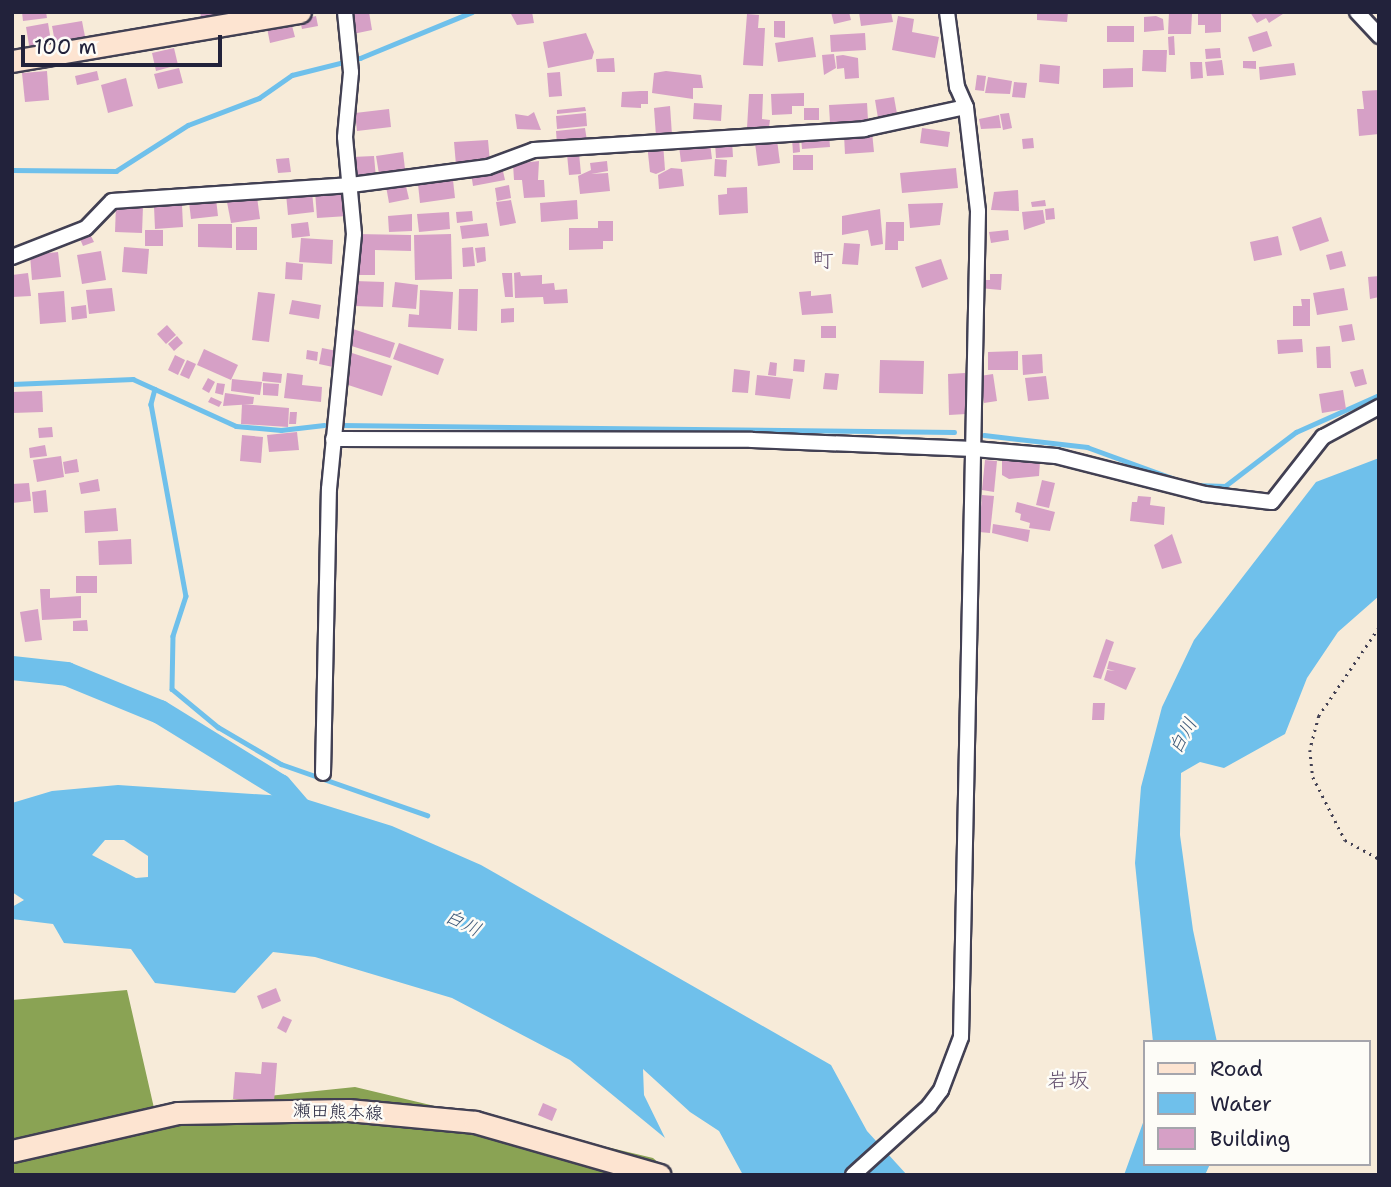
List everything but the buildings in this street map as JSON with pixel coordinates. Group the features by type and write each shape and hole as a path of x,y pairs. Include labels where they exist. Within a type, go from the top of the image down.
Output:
{"main road":[{"path":"12,61 300,12"},
{"name":"瀬田熊本線","path":"12,1151 178,1113 348,1110 475,1122 660,1175"}],"street":[{"path":"323,773 333,439 354,234 345,137 351,72 345,12"},
{"path":"853,1175 929,1106 941,1090 961,1037 978,211 966,107 957,87 947,12"},
{"path":"1357,12 1379,36"},
{"path":"12,257 86,228 112,201 351,185 488,167 534,150 864,129 966,107"},
{"path":"333,439 752,440 974,449 1056,456 1205,494 1272,502 1323,437 1379,407"}],"path":[{"path":"1379,628 1319,716 1310,750 1313,777 1345,840 1379,859"}],"green space":[{"path":"127,990 154,1108 355,1087 653,1158 673,1175 12,1175 12,1000"}],"water":[{"name":"白川","path":"1379,458 1379,596 1338,632 1307,678 1285,734 1224,768 1200,762 1181,773 1180,835 1193,930 1217,1040 1153,1040 1135,863 1141,787 1162,707 1194,640 1316,482"},
{"name":"白川","path":"118,785 299,797 392,826 481,865 831,1065 867,1131 907,1175 743,1175 719,1131 690,1112 643,1069 644,1095 665,1138 570,1060 452,998 315,957 273,952 235,993 155,983 131,949 64,943 53,924 12,919 12,907 24,900 12,892 12,803 52,791","holes":["105,840 124,840 148,856 148,877 136,878 92,855"]},
{"path":"1142,1126 1142,1166 1209,1166 1205,1175 1124,1175"}],"waterway":[{"path":"12,170 116,171 188,125 259,98 292,75 360,58 472,12"},
{"path":"12,384 133,379 236,426 281,430 324,425"},
{"path":"155,389 151,404 186,596 173,636 172,689 218,727 281,764 427,815"},
{"path":"1195,485 1225,486 1296,432 1379,395"},
{"path":"340,425 954,432"},
{"path":"984,435 1087,447 1186,483"},
{"path":"12,668 67,674 160,712 280,786 310,821"}],"district":[{"name":"町","path":"823,260"},
{"name":"岩坂","path":"1068,1080"}]}
